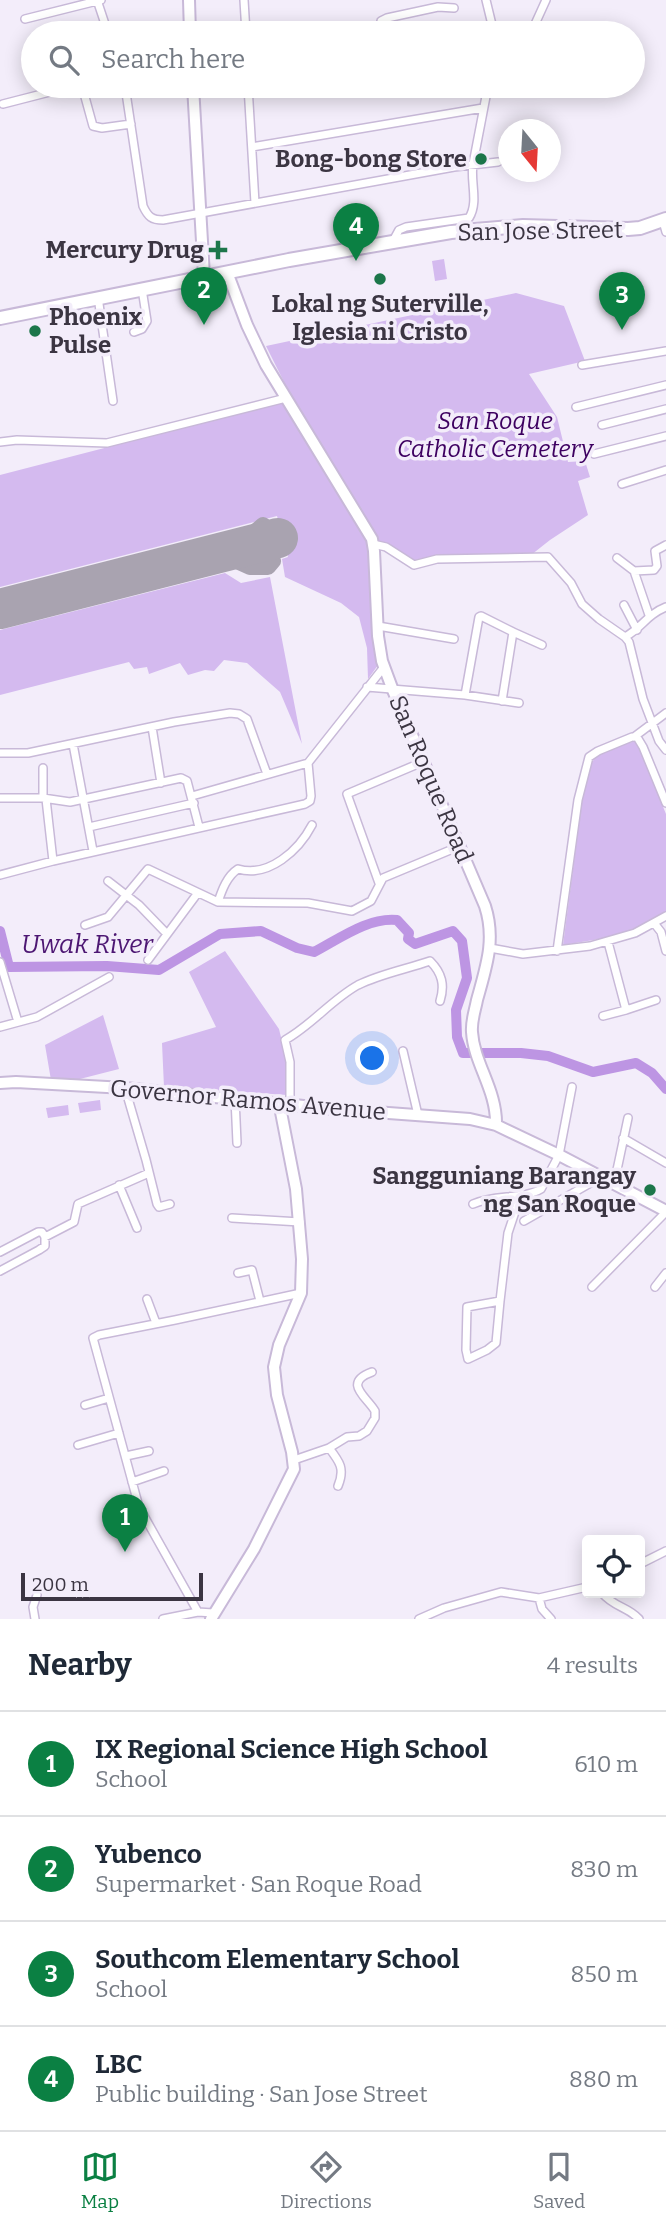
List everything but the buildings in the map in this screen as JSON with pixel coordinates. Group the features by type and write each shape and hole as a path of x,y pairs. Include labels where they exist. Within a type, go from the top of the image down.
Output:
{"main road":[{"path":"189,0 190,21"},
{"path":"194,98 204,276"},
{"name":"San Jose Street","path":"0,318 204,276 451,232 523,226 628,229 665,224"},
{"name":"San Roque Road","path":"227,272 257,347 373,544 378,626 384,667 489,917 490,947 471,1031 497,1109 496,1125"},
{"name":"Governor Ramos Avenue","path":"0,1083 125,1088 470,1119 496,1125"},
{"path":"212,1616 254,1549 291,1478 294,1460 277,1395 274,1367 279,1345 301,1293 300,1222 285,1103"},
{"path":"496,1125 666,1212"}],"street":[{"path":"25,19 98,0 104,21"},
{"path":"244,0 245,21"},
{"path":"486,0 491,21"},
{"path":"536,21 546,0"},
{"path":"381,21 438,7 454,8"},
{"path":"3,104 26,98"},
{"path":"85,98 93,126 102,128 131,124"},
{"path":"127,98 139,186 147,215 154,220 472,164 498,162"},
{"path":"249,98 255,204"},
{"path":"393,241 399,230 406,227 469,218 475,205 472,164 485,98"},
{"path":"252,147 483,108"},
{"path":"134,332 142,329 147,321 142,289"},
{"path":"98,297 113,401"},
{"path":"582,365 666,351"},
{"path":"576,407 666,385"},
{"path":"0,442 17,440 97,444 117,441 286,398"},
{"path":"601,425 666,410"},
{"path":"594,454 666,436"},
{"path":"622,484 666,470"},
{"path":"373,544 386,547 414,565 437,559 544,556 554,562 571,583 582,604 625,637 632,649 643,699 659,741 666,750"},
{"path":"634,571 657,568 653,553 666,545"},
{"path":"617,558 634,571 649,615"},
{"path":"624,605 636,630"},
{"path":"625,637 636,630 649,615 666,607"},
{"path":"465,695 479,617 542,645"},
{"path":"378,626 454,639"},
{"path":"502,701 513,632"},
{"path":"89,827 193,800 308,763 384,667"},
{"path":"367,687 465,695 519,703"},
{"path":"0,753 28,752 230,713 243,715 247,719 267,774"},
{"path":"557,951 585,767 592,753 634,737 666,713"},
{"path":"152,727 161,783"},
{"path":"634,737 643,747 666,803"},
{"path":"73,744 93,851"},
{"path":"85,925 108,917 148,869 218,902 308,903 352,911 371,901 379,883 348,794 425,761"},
{"path":"0,875 52,860 305,804 310,801 311,796 308,763"},
{"path":"43,768 52,860"},
{"path":"0,798 45,798 60,802 185,779 199,827"},
{"path":"218,902 221,891 234,871 261,869 280,861 305,839 312,825"},
{"path":"379,883 393,873 460,846"},
{"path":"108,881 139,905 167,934"},
{"path":"148,960 197,894"},
{"path":"490,947 523,954 557,951 608,942 635,933 666,916"},
{"path":"654,923 666,951"},
{"path":"608,942 626,1010"},
{"path":"0,961 18,1022"},
{"path":"285,1103 290,1062 285,1040 360,984 430,961 442,979 444,989 440,1001"},
{"path":"0,1027 37,1017 109,977"},
{"path":"603,1016 656,1000"},
{"path":"403,1051 418,1115"},
{"path":"473,1204 484,1199 529,1194 541,1189 559,1155 572,1087"},
{"path":"125,1088 157,1205 159,1207 170,1204"},
{"path":"235,1098 237,1143"},
{"path":"614,1184 628,1118"},
{"path":"623,1139 666,1163"},
{"path":"46,1237 74,1222 78,1204 149,1173"},
{"path":"524,1221 601,1177"},
{"path":"119,1185 138,1228"},
{"path":"500,1301 467,1307 468,1359 496,1343 508,1233 521,1194"},
{"path":"592,1287 666,1212"},
{"path":"232,1218 300,1222"},
{"path":"0,1252 38,1232 42,1232 46,1237 45,1246 0,1271"},
{"path":"238,1273 253,1270 260,1301"},
{"path":"655,1287 666,1273"},
{"path":"198,1612 145,1520 93,1338 301,1293"},
{"path":"147,1299 156,1323"},
{"path":"294,1460 367,1432 375,1411 358,1389 362,1377 372,1372"},
{"path":"85,1405 109,1398"},
{"path":"78,1445 119,1433"},
{"path":"329,1448 342,1466 338,1486"},
{"path":"125,1456 149,1451"},
{"path":"132,1482 164,1471"},
{"path":"645,1562 666,1551"},
{"path":"420,1619 444,1608 501,1592 539,1598 582,1588"},
{"path":"35,1619 33,1607 37,1595"},
{"path":"539,1598 542,1609 551,1619"},
{"path":"608,1598 639,1619"},
{"path":"163,1619 198,1612 212,1616"}],"green space":[{"path":"444,259 447,279 435,281 432,261"},
{"name":"San Roque Catholic Cemetery","path":"516,293 564,306 585,361 529,374 557,417 568,462 585,461 590,477 578,481 588,515 531,555 430,557 417,563 377,541 366,518 285,384 266,346"},
{"path":"282,402 367,542 370,552 373,635 378,665 368,679 367,648 359,617 341,603 285,577 282,559 288,557 277,516 0,587 0,475"},
{"path":"225,573 241,583 270,577 302,744 280,692 247,663 224,660 214,671 205,670 188,675 180,663 149,674 147,667 134,669 129,662 0,695 0,630"},
{"path":"636,741 666,814 666,913 648,925 624,935 563,945 585,777 594,759 604,750"},
{"path":"225,951 279,1029 287,1062 287,1095 164,1087 162,1043 216,1027 189,972"},
{"path":"103,1015 119,1069 72,1081 51,1080 45,1045"},
{"path":"100,1100 101,1110 80,1113 78,1103"},
{"path":"68,1105 69,1115 48,1118 46,1108"}],"waterway":[{"name":"Uwak River","path":"0,931 9,967 107,966 159,970 220,934 261,931 297,948 314,952 365,925 386,920 397,920 409,933 408,939 415,944 453,931 462,941 467,978 456,1010 457,1037 463,1053 548,1056 593,1072 636,1063 652,1073 666,1089"}],"taxiway":[{"path":"235,549 263,525 268,538 267,545 262,550"},
{"path":"219,553 250,567 268,567 273,561 269,552 244,547"}],"runway":[{"path":"0,609 278,538"}],"place":[{"name":"Bong-bong Store","path":"481,159"},
{"name":"Mercury Drug","path":"218,250"},
{"name":"LBC","path":"356,261"},
{"name":"Lokal ng Suterville, Iglesia ni Cristo","path":"380,279"},
{"name":"Yubenco","path":"204,325"},
{"name":"Southcom Elementary School","path":"622,330"},
{"name":"Phoenix Pulse","path":"35,331"},
{"name":"Sangguniang Barangay ng San Roque","path":"650,1190"},
{"name":"IX Regional Science High School","path":"125,1552"}]}
